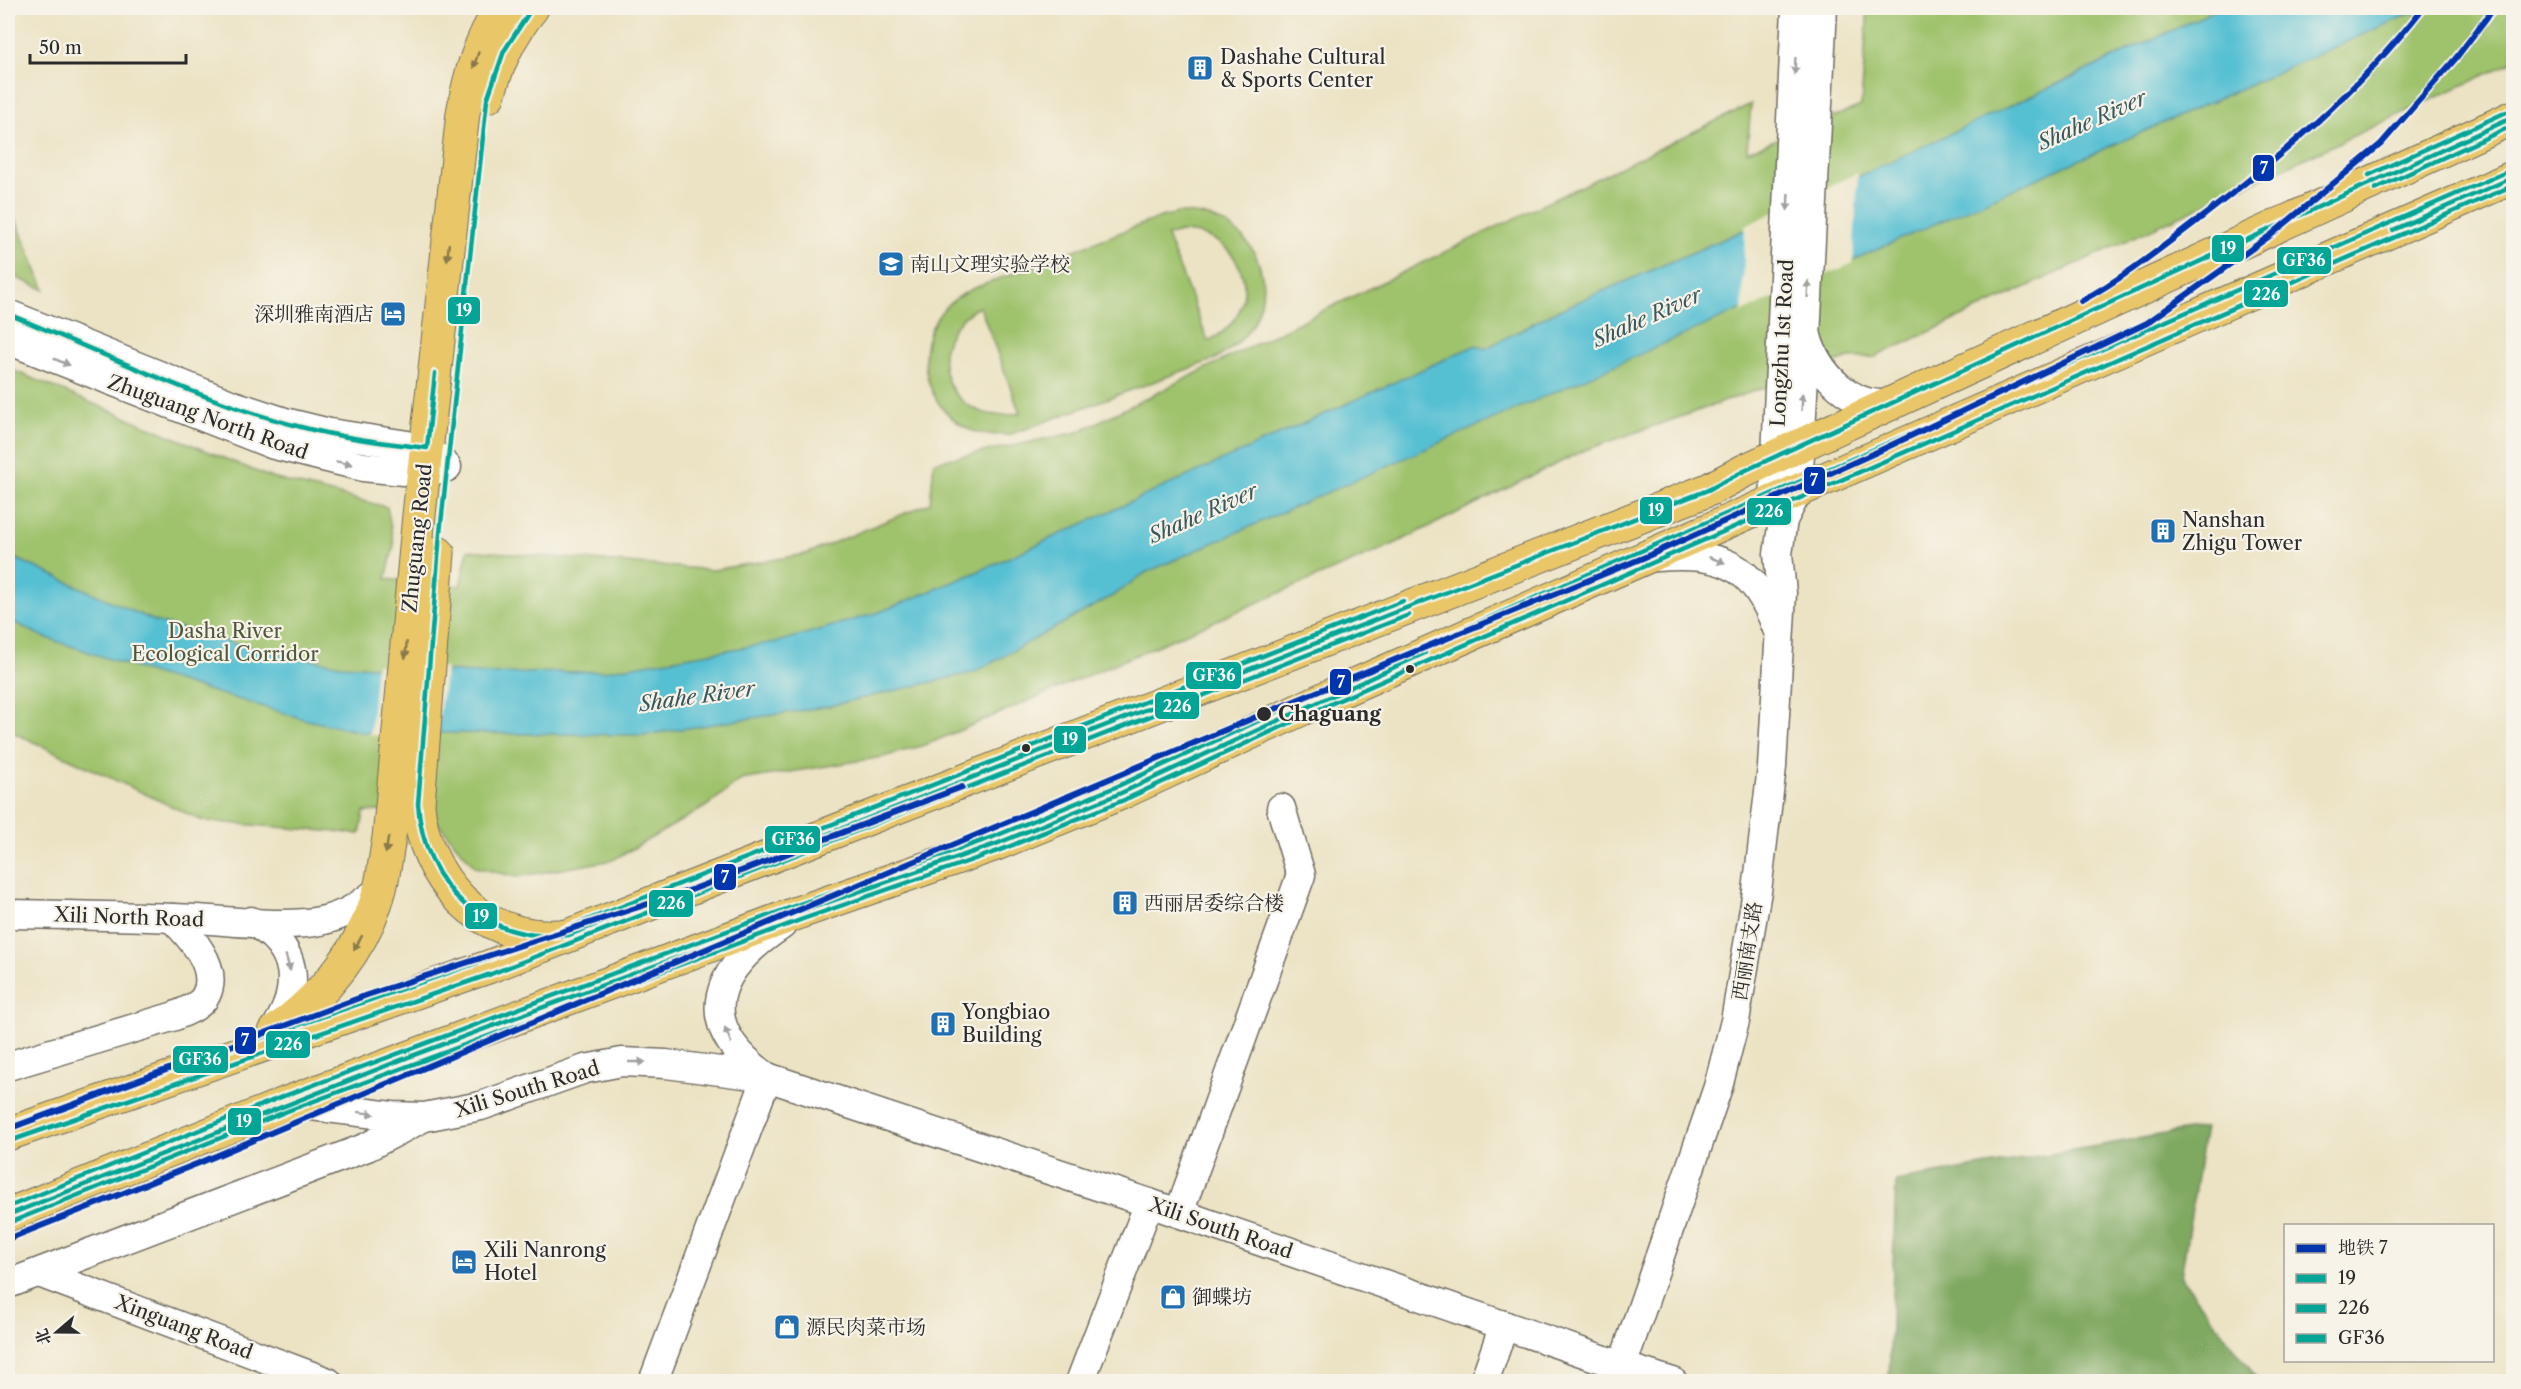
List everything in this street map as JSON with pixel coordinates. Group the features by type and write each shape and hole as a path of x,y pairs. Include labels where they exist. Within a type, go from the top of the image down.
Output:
{"main road":[{"name":"Zhuguang Road","path":"270,1036 314,999 346,962 369,922 405,802 463,113 477,54 489,27 501,8"},
{"name":"Zhuguang Road","path":"432,463 487,99 497,63 515,28 532,8"},
{"path":"8,1134 488,967 1686,499 2514,117"},
{"path":"8,1215 287,1103 800,912 986,848 1122,793 1334,694 1639,559 1785,504 2514,177"},
{"name":"Zhuguang Road","path":"405,802 420,828 427,851 440,874 459,897 482,918 508,931 536,937 569,935"}],"street":[{"name":"Longzhu 1st Road","path":"1785,504 1788,453 1796,8"},
{"name":"Longzhu 1st Road","path":"1788,453 1806,327 1824,10"},
{"name":"Zhuguang North Road","path":"8,314 234,405 285,422 369,441 432,463"},
{"path":"1806,327 1813,356 1833,382 1868,402 1885,405 1895,403"},
{"name":"Zhuguang North Road","path":"8,340 274,445 363,468 432,463"},
{"name":"西丽南支路","path":"1622,1366 1718,1087 1735,1021 1757,891 1771,778 1782,593 1778,554 1785,504"},
{"path":"1639,559 1690,555 1712,557 1731,566 1747,577 1760,592 1771,610 1779,635"},
{"path":"1179,1214 1300,875 1281,808"},
{"name":"Xili North Road","path":"8,914 297,924 320,921 359,907 380,889"},
{"name":"Xili South Road","path":"767,1077 747,1063 732,1046 720,1009 722,988 729,972 746,952 800,912"},
{"path":"8,1066 175,1016 193,1007 206,996 207,969 201,952 172,918"},
{"path":"235,1055 270,1036 285,1015 291,999 290,966 276,938 251,921"},
{"name":"Xili South Road","path":"287,1103 392,1116 424,1117 481,1106 585,1069 622,1062 666,1064 767,1077 1149,1203 1673,1382"},
{"path":"653,1382 767,1077"},
{"path":"8,1284 367,1147 424,1117"},
{"path":"1080,1382 1149,1203"},
{"name":"Xinguang Road","path":"39,1273 328,1382"},
{"path":"1484,1382 1504,1325"}],"green space":[{"name":"Dasha River Ecological Corridor","path":"1868,8 2513,8 2513,62 1875,357 1849,358 1585,450 1394,544 928,744 883,757 741,780 705,807 613,860 516,877 475,867 425,808 364,812 360,834 203,821 8,730 8,368 272,478 387,507 394,545 386,579 460,586 468,550 713,570 806,554 930,503 934,462 1078,432 1751,104 1747,151 1861,106"},
{"path":"8,201 45,290 8,274"},
{"path":"1178,213 1209,217 1233,229 1251,247 1261,270 1262,294 1256,318 1240,340 1215,359 1009,435 973,431 957,422 943,409 927,378 925,361 932,327 949,304 972,289 1161,217","holes":["1180,232 1203,235 1222,245 1235,259 1242,275 1244,293 1239,311 1227,328 1208,341 1167,236","980,307 1020,413 995,415 974,409 958,396 947,380 944,360 947,341 959,322"]},
{"path":"2205,1127 2181,1277 2259,1381 1889,1381 1896,1181"}],"water":[{"name":"Shahe River","path":"2220,8 2423,8 1145,573 1114,595 975,672 829,706 644,735 361,732 307,720 157,675 41,636 8,619 8,555 157,622 251,648 341,665 492,674 604,671 781,641 877,613 970,575 1476,345 1485,349 1552,313 1733,235"}],"pier":[{"path":"1858,173 1853,263 1742,312 1745,226"},
{"path":"376,664 446,668 436,737 370,735"}],"metro line":[{"name":"7","path":"2081,301 2153,254 2286,149 2372,68 2423,8"},
{"name":"7","path":"8,1239 204,1161 1251,719 1650,555 1879,451 2147,323 2271,235 2381,144 2456,58 2494,8"},
{"name":"7","path":"8,1129 367,995 691,890 962,787"}],"transit line":[{"name":"19","path":"532,8 504,51 487,100 440,533 418,804 423,834 432,861 446,884 464,904 486,919 511,930 539,935 569,935 1708,490 1744,471 2514,117"},
{"name":"GF36","path":"2369,175 2511,110"},
{"name":"226","path":"2375,189 2514,125"},
{"name":"GF36","path":"8,1207 284,1096 797,905 993,837 1118,786 1331,687 2511,170"},
{"name":"19","path":"2393,230 2514,177"},
{"name":"226","path":"11,1222 290,1110 803,919 998,851 1124,800 1337,701 2514,185"},
{"name":"19","path":"8,314 226,404 316,431 379,442 427,448 435,373"},
{"name":"GF36","path":"8,1126 485,960 1403,601"},
{"name":"226","path":"10,1141 491,974 1409,615"},
{"name":"19","path":"8,1215 406,1058 800,912 996,844 1121,793 1425,653"}],"place":[{"name":"Dashahe Cultural & Sports Center","path":"1200,68"},
{"name":"南山文理实验学校","path":"891,264"},
{"name":"深圳雅南酒店","path":"393,314"},
{"name":"Nanshan Zhigu Tower","path":"2163,531"},
{"name":"Chaguang","path":"1264,714"},
{"name":"西丽居委综合楼","path":"1125,903"},
{"name":"Yongbiao Building","path":"943,1024"},
{"name":"Xili Nanrong Hotel","path":"464,1262"},
{"name":"御蝶坊","path":"1173,1297"},
{"name":"源民肉菜市场","path":"787,1327"}]}
